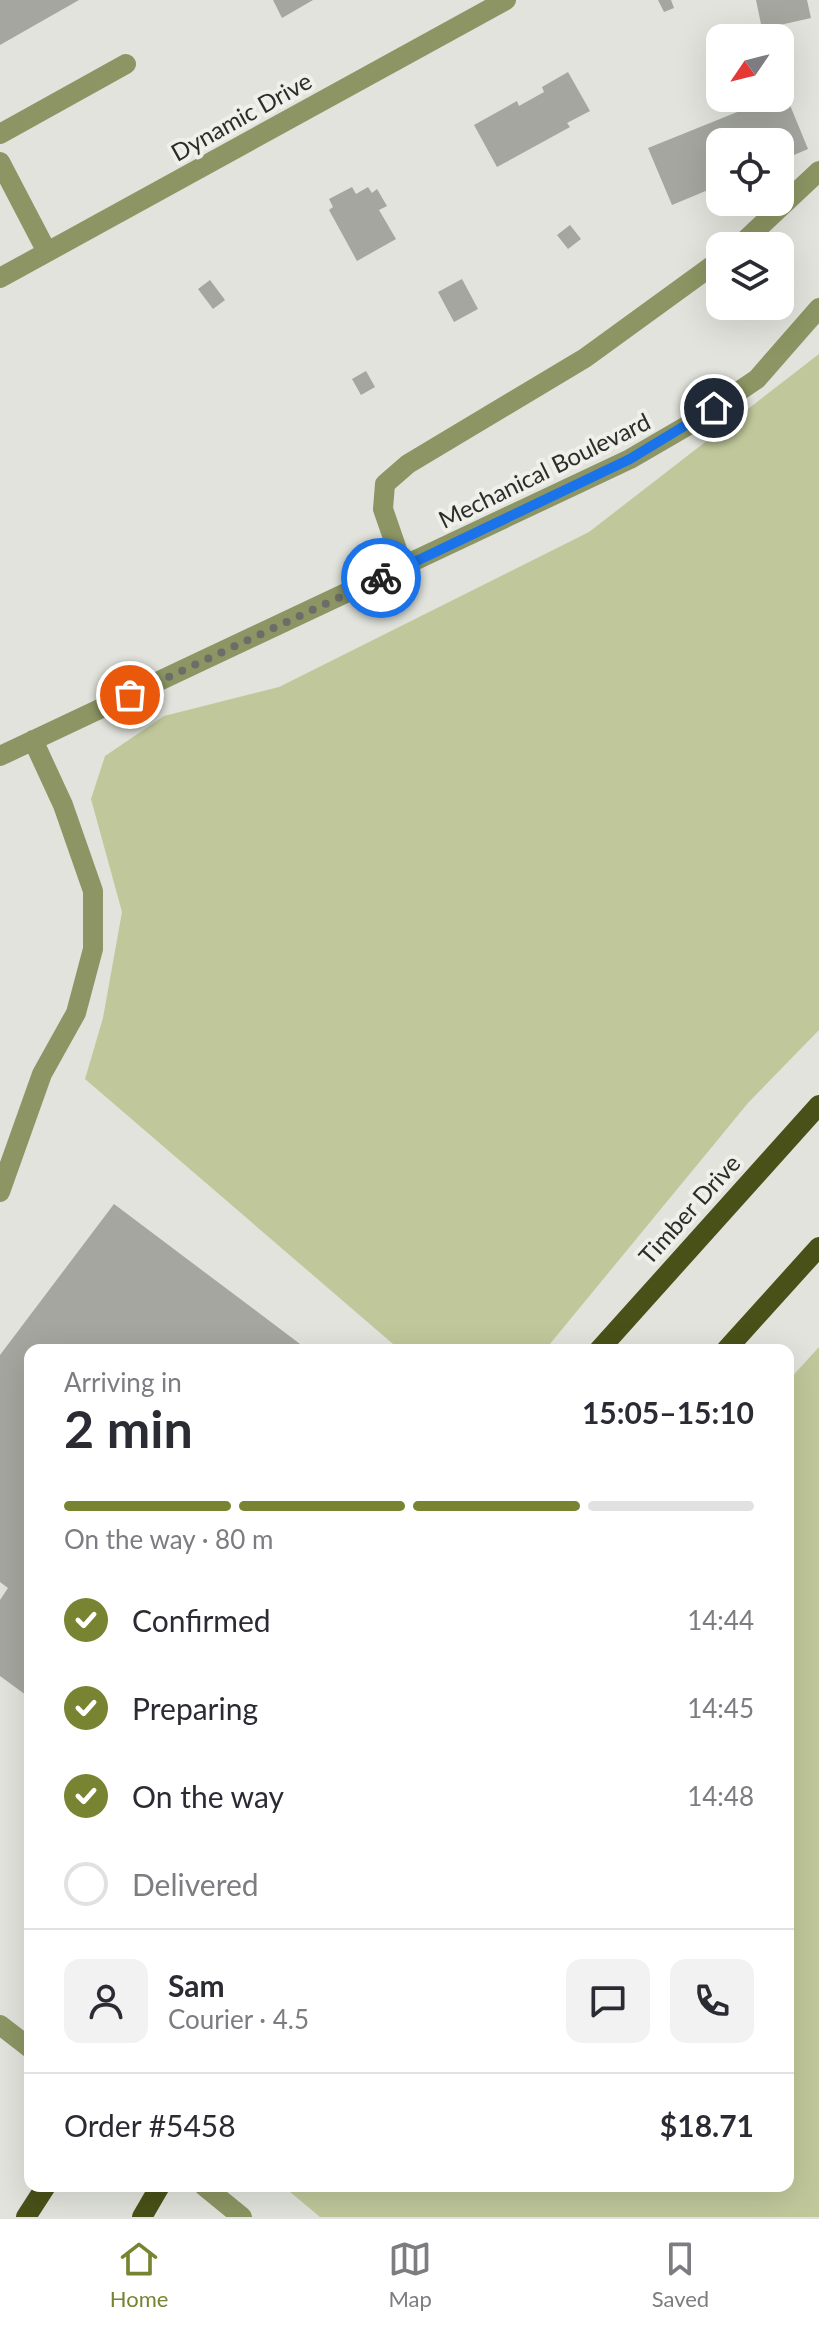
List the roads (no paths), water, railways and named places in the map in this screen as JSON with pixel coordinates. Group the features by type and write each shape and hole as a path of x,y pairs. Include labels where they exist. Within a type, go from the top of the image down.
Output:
{"main road":[{"name":"Timber Drive","path":"604,1344 819,1105"},
{"path":"731,1344 819,1247"},
{"path":"26,2217 42,2192"},
{"path":"142,2217 157,2192"}],"street":[{"name":"Dynamic Drive","path":"0,278 506,0"},
{"path":"0,134 126,64"},
{"path":"0,162 47,252"},
{"path":"754,232 819,171"},
{"path":"403,567 383,509 385,484 408,464 585,358 706,270"},
{"name":"Mechanical Boulevard","path":"0,756 630,459 692,423 757,379 819,308"},
{"path":"0,1192 42,1074 76,1013 93,949 93,891 63,805 33,740"},
{"path":"0,2025 24,2043"},
{"path":"211,2192 242,2217"}]}
